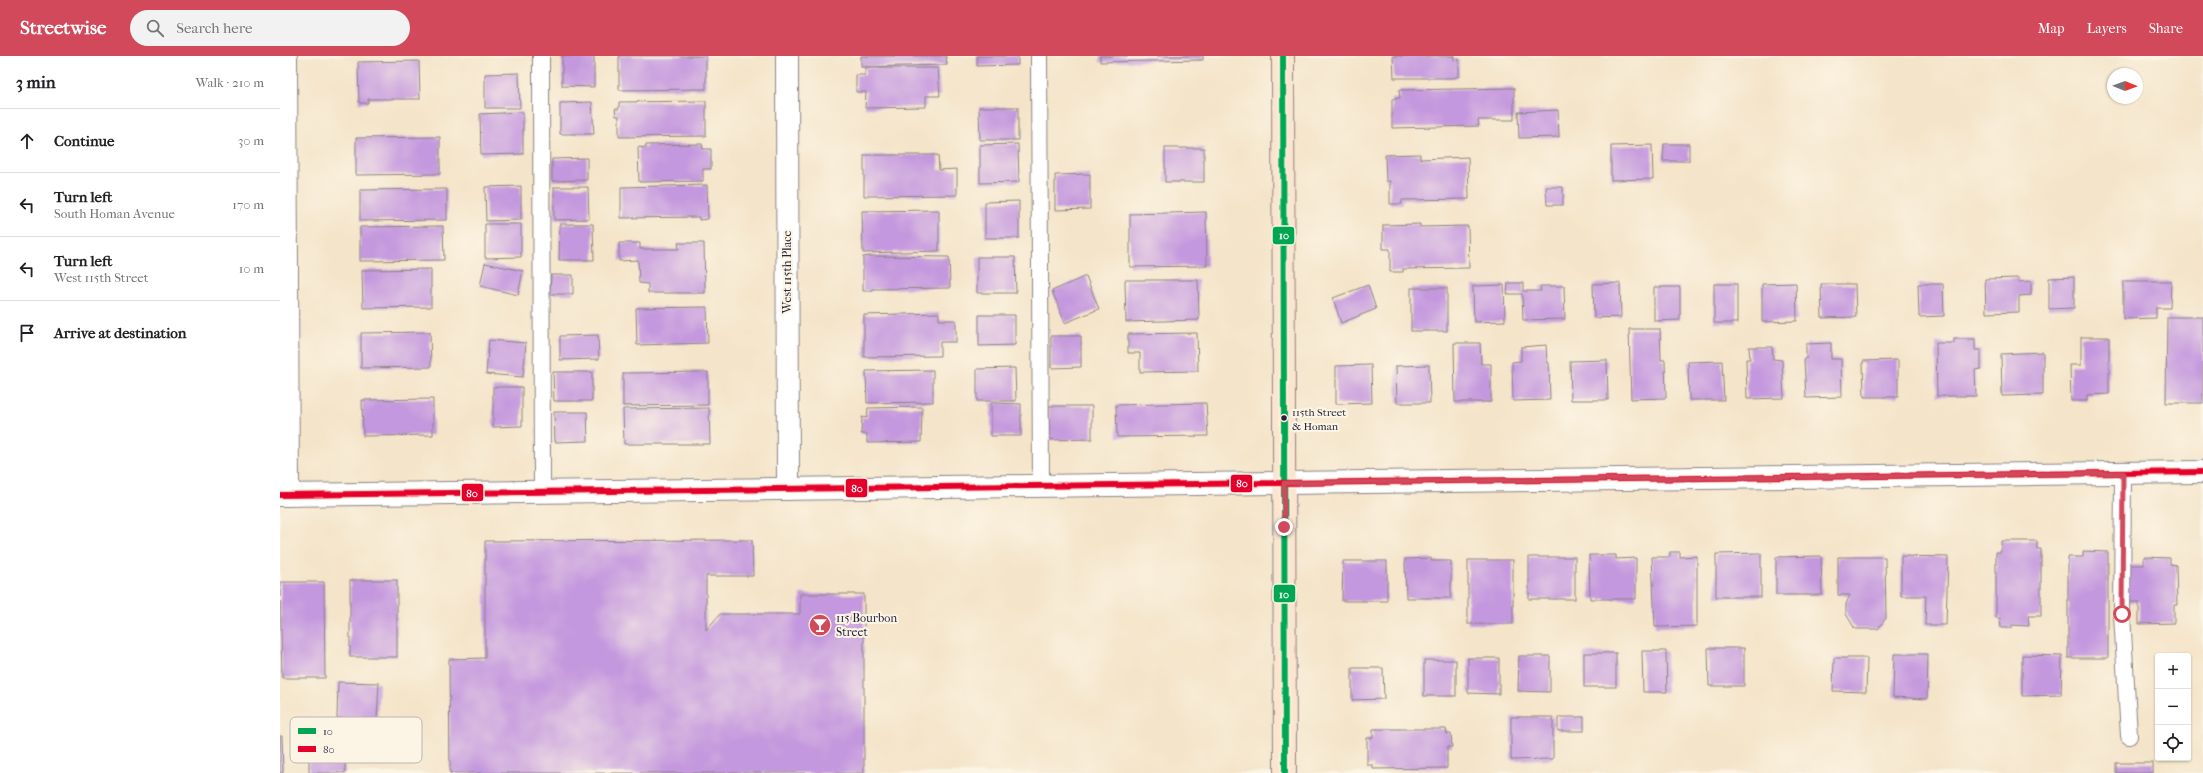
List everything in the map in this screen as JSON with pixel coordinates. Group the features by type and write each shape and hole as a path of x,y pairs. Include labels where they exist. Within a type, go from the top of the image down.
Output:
{"street":[{"path":"286,56 284,495 2203,472"},
{"name":"West 115th Place","path":"786,56 788,489"},
{"path":"1283,56 1285,773"}],"lane":[{"path":"540,56 542,492"},
{"path":"1039,56 1041,486"},
{"path":"2123,473 2122,614 2129,736"}],"building":[{"path":"562,56 594,56 594,87 562,86"},
{"path":"619,56 706,56 706,89 619,90"},
{"path":"861,56 946,56 947,65 861,67"},
{"path":"977,56 1018,56 1018,65 977,66"},
{"path":"1100,56 1203,56 1203,60 1100,62"},
{"path":"1393,56 1454,56 1454,60 1459,59 1459,76 1454,78 1394,78"},
{"path":"419,61 420,99 368,99 368,103 359,103 358,62"},
{"path":"865,68 938,68 940,96 926,96 926,107 865,108 866,92 856,92 856,75 865,75"},
{"path":"519,73 520,108 485,108 485,74"},
{"path":"1514,88 1514,120 1478,120 1479,126 1392,128 1392,99 1400,98 1399,90"},
{"path":"706,101 706,136 619,137 619,116 616,116 615,109 619,109 619,102"},
{"path":"592,102 594,134 560,134 560,103"},
{"path":"979,107 1018,107 1018,140 980,140"},
{"path":"1558,110 1559,137 1519,138 1518,112"},
{"path":"523,112 523,154 481,155 480,114"},
{"path":"440,137 440,174 356,175 356,138"},
{"path":"702,144 703,149 711,149 711,169 703,169 703,181 639,182 638,147 646,148 646,145"},
{"path":"1018,144 1019,182 980,183 980,145"},
{"path":"1664,144 1689,144 1689,161 1663,161"},
{"path":"1652,145 1653,179 1611,180 1611,146"},
{"path":"1165,148 1204,148 1204,182 1165,182"},
{"path":"1420,154 1420,159 1468,157 1469,199 1402,200 1402,204 1390,204 1390,181 1386,181 1385,155"},
{"path":"864,155 938,155 939,170 957,169 957,195 864,196"},
{"path":"587,158 587,180 552,181 552,159"},
{"path":"1090,174 1090,209 1055,210 1055,175"},
{"path":"707,185 708,219 699,220 699,217 621,218 621,187"},
{"path":"521,186 521,220 486,221 485,187"},
{"path":"554,187 588,187 589,219 554,220"},
{"path":"1546,187 1563,187 1563,205 1547,205"},
{"path":"447,189 447,220 360,221 360,190"},
{"path":"1019,201 1019,238 985,238 985,202"},
{"path":"939,210 939,251 863,253 862,211"},
{"path":"1206,212 1207,266 1130,267 1130,214"},
{"path":"485,224 521,224 521,257 485,258"},
{"path":"560,224 593,224 594,260 559,260"},
{"path":"1420,224 1420,227 1468,226 1469,268 1403,269 1403,272 1390,272 1390,249 1383,249 1383,225"},
{"path":"443,226 444,260 360,261 360,227"},
{"path":"619,243 640,243 640,249 679,249 678,243 704,243 705,293 648,293 648,284 639,283 638,260 619,261"},
{"path":"863,257 949,257 950,288 872,289 872,291 863,291"},
{"path":"977,257 1015,257 1016,293 977,293"},
{"path":"485,263 523,271 518,295 480,286"},
{"path":"431,269 431,307 363,308 362,270"},
{"path":"551,275 573,275 573,294 550,294"},
{"path":"1086,276 1099,309 1065,323 1052,291"},
{"path":"2074,277 2074,308 2049,309 2049,278"},
{"path":"2018,278 2019,282 2031,281 2031,295 2019,296 2019,312 1986,313 1985,279"},
{"path":"1125,280 1198,280 1199,320 1126,322"},
{"path":"2123,281 2171,281 2170,308 2156,308 2156,318 2123,319"},
{"path":"1508,283 1523,283 1523,291 1541,291 1540,286 1564,286 1565,319 1523,320 1522,294 1507,294"},
{"path":"1620,283 1621,317 1594,318 1593,284"},
{"path":"1796,283 1797,321 1762,322 1762,284"},
{"path":"1714,284 1737,284 1737,323 1714,323"},
{"path":"1821,284 1855,284 1856,317 1822,318"},
{"path":"1918,284 1943,284 1944,316 1919,317"},
{"path":"1368,285 1376,309 1341,323 1333,298"},
{"path":"1504,285 1505,321 1474,322 1473,286"},
{"path":"1654,287 1680,287 1680,320 1654,321"},
{"path":"1411,288 1447,288 1447,331 1411,331"},
{"path":"707,307 708,343 637,345 636,308"},
{"path":"939,313 939,320 956,320 956,342 940,342 940,356 864,357 864,315"},
{"path":"979,315 1015,315 1015,345 979,346"},
{"path":"2167,317 2203,317 2203,403 2166,403"},
{"path":"1629,329 1660,329 1661,360 1665,360 1666,398 1631,399"},
{"path":"430,332 431,367 361,368 361,333"},
{"path":"1197,333 1198,371 1140,372 1140,353 1128,353 1128,334"},
{"path":"598,335 599,359 560,360 560,336"},
{"path":"1051,336 1081,336 1081,367 1051,368"},
{"path":"2081,337 2109,337 2109,394 2087,395 2087,401 2071,401 2070,365 2081,365"},
{"path":"1954,339 1975,339 1975,350 1981,350 1981,369 1975,370 1976,396 1937,396 1936,343 1954,343"},
{"path":"489,340 526,343 523,377 486,374"},
{"path":"1454,343 1480,343 1481,364 1491,364 1491,402 1455,402"},
{"path":"1831,343 1831,359 1841,359 1842,397 1806,398 1804,359 1806,359 1806,344"},
{"path":"1546,345 1547,362 1549,363 1550,400 1513,401 1512,362 1521,361 1521,347"},
{"path":"1749,347 1772,347 1773,359 1782,360 1784,398 1747,399 1746,359 1750,359"},
{"path":"2043,352 2043,395 2002,396 2001,354"},
{"path":"1607,360 1608,400 1571,400 1570,361"},
{"path":"1898,360 1898,397 1864,397 1863,361"},
{"path":"1722,361 1724,400 1689,400 1688,362"},
{"path":"1371,365 1372,403 1336,404 1336,366"},
{"path":"1429,365 1430,403 1397,403 1396,366"},
{"path":"1015,368 1016,401 977,401 977,369"},
{"path":"933,370 933,402 867,403 866,371"},
{"path":"553,372 592,372 592,401 554,401"},
{"path":"708,372 708,405 623,406 623,373"},
{"path":"493,387 522,387 522,426 493,427"},
{"path":"433,399 433,435 363,436 362,400"},
{"path":"991,403 1021,404 1021,436 991,436"},
{"path":"1206,403 1208,436 1117,437 1116,405"},
{"path":"1049,406 1092,406 1092,439 1049,440"},
{"path":"922,407 921,442 867,443 867,434 861,434 862,417 867,418 868,408"},
{"path":"709,408 710,444 624,444 623,409"},
{"path":"554,412 587,412 588,441 555,442"},
{"path":"752,540 753,576 706,576 706,630 720,614 800,614 800,594 864,594 864,773 450,773 449,659 485,658 485,541"},
{"path":"2001,541 2037,541 2037,549 2041,549 2041,616 2028,616 2029,626 2012,625 2012,628 2001,628 2000,618 1996,618 1996,552 2001,552"},
{"path":"2083,551 2108,552 2108,658 2068,658 2068,557 2083,557"},
{"path":"1670,552 1680,552 1680,557 1697,556 1697,626 1655,627 1652,557 1670,557"},
{"path":"1761,553 1761,597 1716,597 1716,554"},
{"path":"1589,555 1616,555 1616,559 1636,558 1636,599 1590,599"},
{"path":"1821,556 1822,595 1776,595 1776,557"},
{"path":"1901,556 1948,557 1946,625 1925,625 1926,596 1901,596"},
{"path":"1529,557 1575,557 1575,599 1529,599"},
{"path":"1838,557 1885,557 1886,618 1878,629 1855,629 1846,614 1846,604 1850,595 1838,595"},
{"path":"2144,557 2170,558 2170,564 2176,565 2177,605 2174,605 2174,623 2139,624 2139,602 2127,602 2127,565 2144,565"},
{"path":"1431,558 1431,561 1451,561 1451,598 1406,598 1405,559"},
{"path":"1468,560 1513,560 1513,624 1468,624"},
{"path":"1343,561 1387,561 1387,601 1342,601"},
{"path":"350,580 397,580 397,657 350,657"},
{"path":"280,582 324,582 325,678 282,678"},
{"path":"1708,648 1744,648 1744,686 1709,686"},
{"path":"1642,651 1666,651 1667,692 1643,692"},
{"path":"1584,653 1616,653 1616,687 1584,687"},
{"path":"1894,654 1928,654 1927,699 1893,697"},
{"path":"2022,655 2062,656 2061,695 2022,696"},
{"path":"1519,656 1550,656 1550,692 1518,691"},
{"path":"1468,658 1499,658 1499,694 1468,693"},
{"path":"1834,658 1867,658 1866,692 1833,691"},
{"path":"1424,660 1456,660 1456,696 1424,696"},
{"path":"1352,668 1383,668 1384,699 1352,700"},
{"path":"338,682 379,683 377,717 337,717"},
{"path":"1511,717 1553,717 1553,759 1511,760"},
{"path":"1558,717 1584,717 1584,731 1558,731"},
{"path":"1373,729 1446,729 1447,734 1451,734 1452,747 1447,747 1447,768 1373,769 1373,765 1367,765 1367,738 1373,738"},
{"path":"280,736 282,736 283,773 280,773"},
{"path":"309,763 345,763 345,773 309,773"},
{"path":"2116,763 2153,763 2153,773 2116,773"}],"transit line":[{"name":"10","path":"1283,56 1285,773"},
{"name":"80","path":"280,495 2203,472"}],"place":[{"name":"115th Street & Homan","path":"1284,418"},
{"name":"115 Bourbon Street","path":"820,625"}],"route":[{"path":"1284,527 1284,483 2123,473 2122,614"}]}
